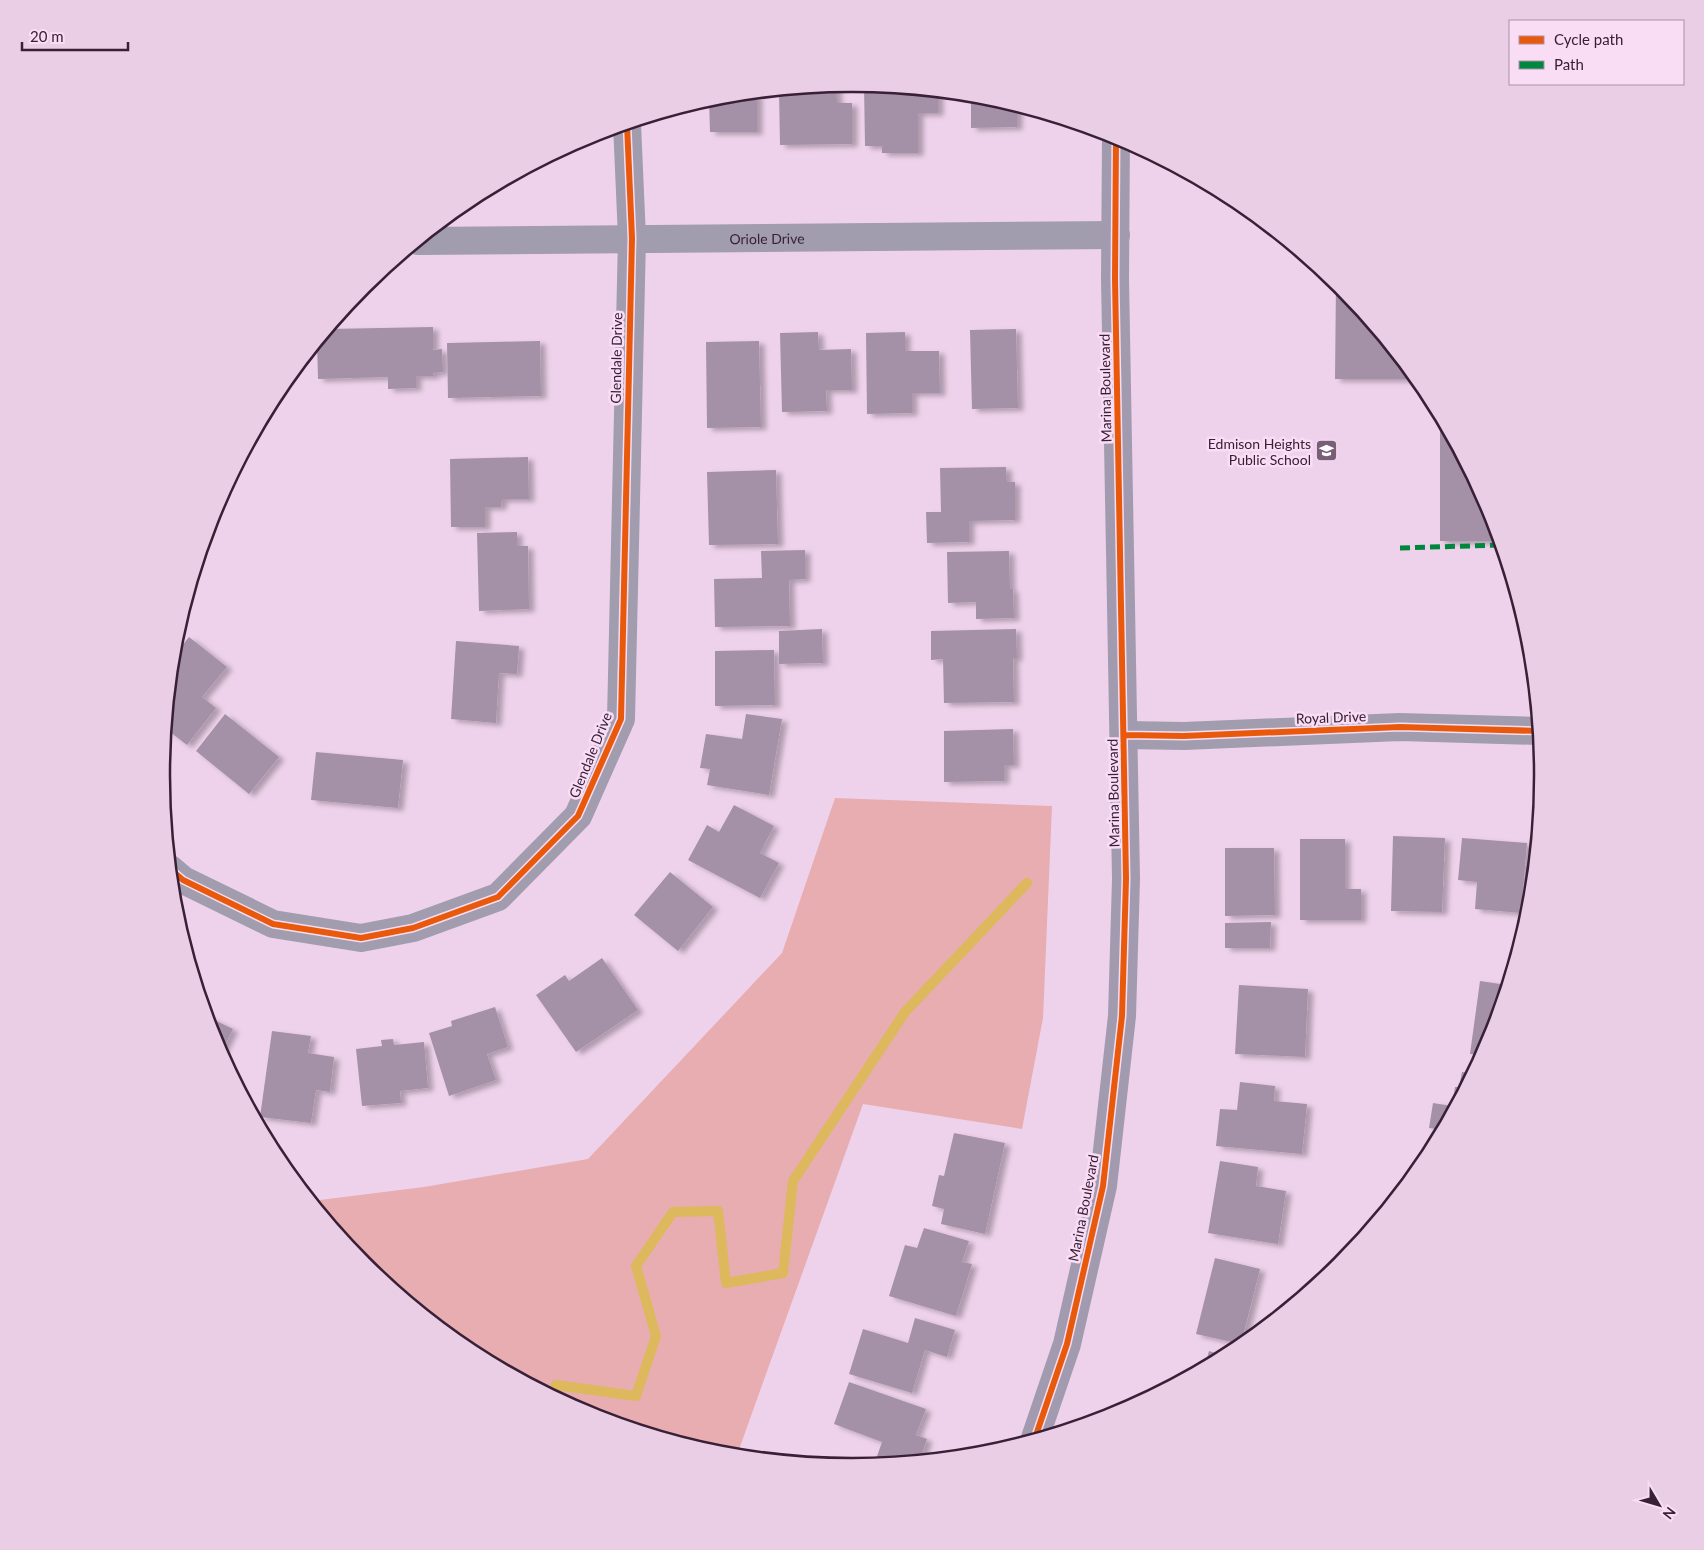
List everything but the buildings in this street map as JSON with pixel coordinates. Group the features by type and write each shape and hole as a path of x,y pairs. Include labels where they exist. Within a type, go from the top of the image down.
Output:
{"street":[{"name":"Glendale Drive","path":"177,874 184,880 273,924 361,938 414,928 498,897 578,816 621,719 632,238 627,131"},
{"name":"Marina Boulevard","path":"1037,1431 1067,1344 1103,1186 1122,1016 1126,879 1117,398 1116,145"},
{"name":"Oriole Drive","path":"428,241 1116,234"},
{"name":"Royal Drive","path":"1124,736 1184,736 1400,727 1533,731"}],"shaded area":[{"path":"835,798 1052,806 1043,1018 1022,1129 863,1104 740,1448 675,1434 591,1406 511,1366 473,1342 402,1288 369,1258 319,1200 424,1187 588,1159 782,953"}],"waterway":[{"path":"554,1389 556,1385 636,1396 656,1336 636,1266 673,1212 718,1211 726,1283 783,1273 793,1181 905,1012 1027,883"}],"marked path":[{"path":"1400,548 1494,545"}],"cycle path":[{"path":"177,875 183,880 273,924 361,938 413,928 498,897 578,816 621,719 632,238 627,131"},
{"path":"1037,1431 1067,1344 1103,1186 1122,1016 1126,879 1115,279 1116,145"},
{"path":"1125,735 1184,736 1400,727 1533,731"}],"place":[{"name":"Edmison Heights Public School","path":"1327,451"}]}
